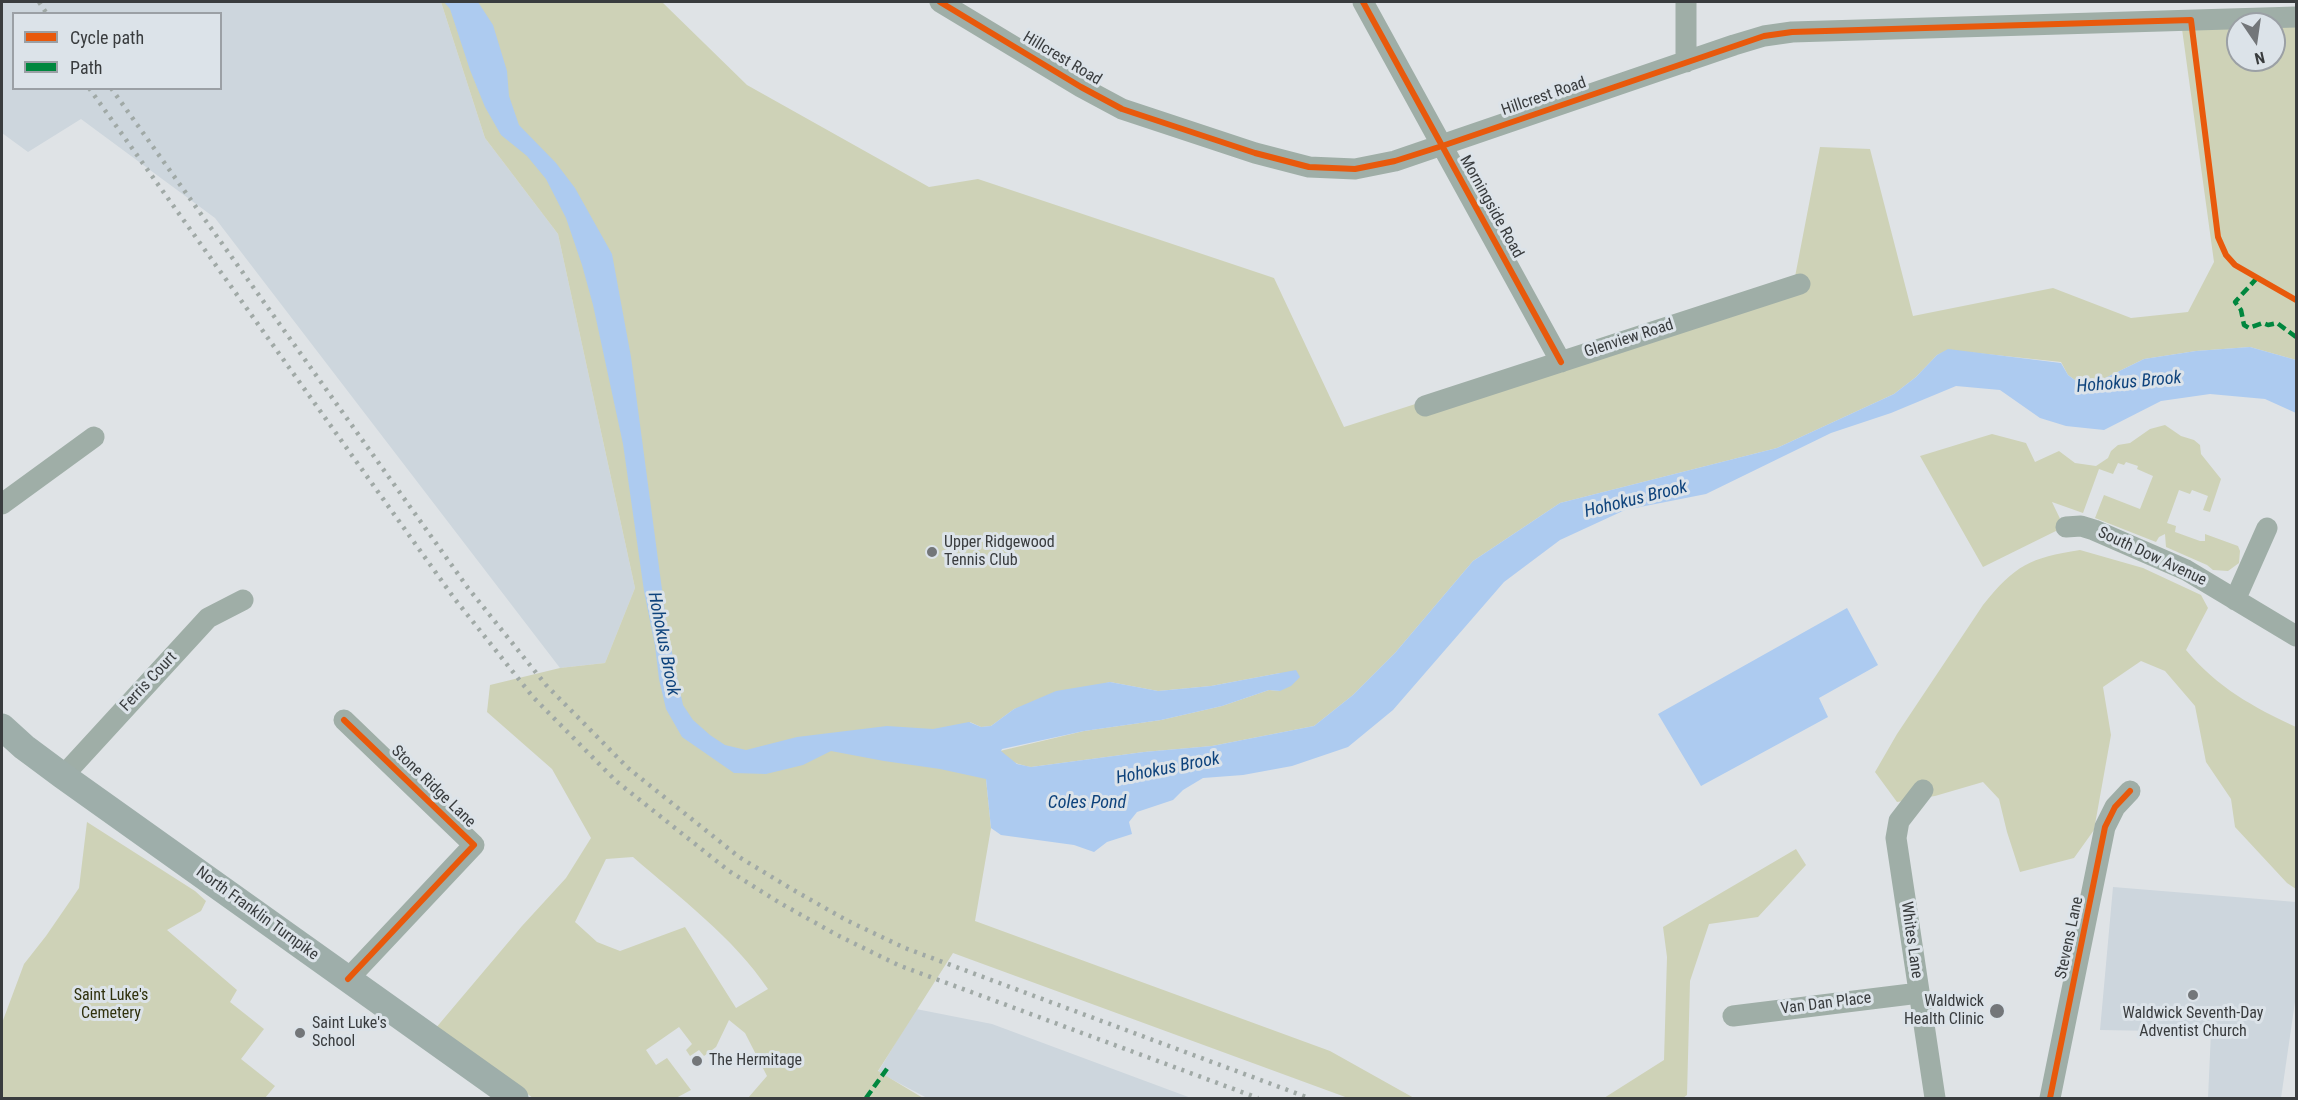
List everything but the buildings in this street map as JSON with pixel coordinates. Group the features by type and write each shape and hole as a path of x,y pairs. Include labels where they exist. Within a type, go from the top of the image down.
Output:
{"main road":[{"name":"North Franklin Turnpike","path":"2,727 24,747 63,776 515,1098"}],"street":[{"name":"Hillcrest Road","path":"940,2 1122,109 1255,153 1309,167 1355,169 1395,161 1442,146 1764,36 1792,32 2296,17"},
{"name":"Morningside Road","path":"1363,2 1561,362"},
{"path":"1686,2 1686,62"},
{"name":"Glenview Road","path":"1425,406 1800,284"},
{"path":"2,504 94,437"},
{"name":"South Dow Avenue","path":"2066,527 2080,526 2186,570 2296,636"},
{"path":"2235,600 2267,528"},
{"name":"Ferris Court","path":"63,776 208,618 243,600"},
{"name":"Stone Ridge Lane","path":"344,720 474,845 348,979"},
{"name":"Whites Lane","path":"1923,790 1899,821 1896,838 1935,1098"},
{"name":"Stevens Lane","path":"2050,1098 2105,827 2115,807 2130,791"},
{"name":"Van Dan Place","path":"1733,1016 1919,993"}],"shaded area":[{"path":"2,2 441,2 485,138 558,234 635,588 605,663 560,668 215,218 81,119 28,152 2,133"},
{"path":"2113,887 2296,902 2296,995 2281,1098 2208,1098 2211,1032 2100,1030"},
{"path":"916,1009 992,1024 1191,1098 927,1098 878,1072"}],"green space":[{"path":"441,2 662,2 747,85 929,187 978,179 1274,278 1344,427 1794,282 1820,147 1870,149 1913,316 2053,288 2131,318 2188,312 2214,262 2182,29 2226,27 2226,72 2286,72 2286,25 2296,25 2296,360 2250,347 2196,351 2144,359 2099,381 2079,383 2068,375 2061,362 1948,350 1937,355 1916,377 1894,394 1777,448 1560,503 1473,561 1395,653 1353,695 1314,726 1212,746 1144,752 1031,767 1014,762 1000,751 1084,731 1161,720 1222,706 1269,690 1280,691 1280,673 1211,686 1158,691 1110,682 1014,709 991,726 981,727 970,722 986,779 991,828 975,921 1330,1051 1414,1098 1348,1098 953,953 878,1071 923,1098 748,1098 767,1076 745,1033 729,1020 716,1047 704,1056 699,1050 690,1056 686,1050 692,1044 679,1027 646,1050 656,1065 667,1058 691,1090 676,1098 533,1098 435,1029 566,878 591,838 552,769 487,712 490,685 560,668 605,663 635,588 558,234 485,138","holes":["633,857 739,952 768,989 736,1008 685,927 620,951 597,942 575,922 606,859"]},
{"path":"2165,425 2200,445 2201,454 2221,479 2210,512 2203,510 2208,496 2192,490 2190,494 2179,490 2167,523 2176,526 2175,532 2200,541 2205,541 2205,534 2238,546 2239,563 2228,571 2213,570 2207,565 2166,547 2165,534 2156,542 2095,518 2104,495 2140,509 2153,476 2137,469 2138,466 2126,462 2124,465 2118,463 2113,474 2099,469 2083,513 2052,502 2064,527 1983,567 1920,456 1992,434 2026,443 2035,462 2059,451 2075,463 2096,466 2108,458 2111,451 2118,445 2130,443 2150,429"},
{"path":"2080,550 2143,568 2201,595 2208,608 2186,650 2224,686 2265,712 2296,727 2296,889 2287,883 2235,827 2231,799 2206,762 2195,706 2165,671 2141,661 2103,687 2111,735 2094,830 2074,858 2020,872 1999,799 1983,782 1935,796 1897,802 1875,772 1897,734 1994,591 2025,565 2048,556"},
{"name":"Saint Luke's Cemetery","path":"87,822 195,891 206,901 201,911 167,930 237,990 230,1002 264,1029 241,1059 275,1086 265,1098 2,1098 2,1023 24,964 79,888"},
{"path":"1796,849 1806,865 1758,917 1709,924 1690,981 1687,1095 1683,1098 1604,1098 1664,1060 1667,957 1663,927"}],"water":[{"path":"444,2 478,2 493,25 507,71 509,96 519,125 556,163 575,188 612,254 631,357 667,627 683,705 693,720 710,735 725,745 746,750 797,737 887,726 933,729 969,722 981,727 991,726 1014,709 1056,691 1110,682 1158,691 1211,686 1296,670 1300,677 1291,686 1280,691 1269,690 1222,706 1161,720 1084,731 1001,751 1017,764 1031,767 1144,752 1212,746 1314,726 1353,695 1395,653 1473,561 1560,503 1777,448 1894,394 1916,377 1937,355 1948,349 2061,363 2068,375 2079,383 2099,381 2144,359 2196,351 2250,347 2296,360 2296,413 2265,399 2210,394 2161,401 2104,430 2066,426 2040,418 2000,390 1956,386 1891,413 1831,433 1706,494 1625,510 1560,540 1504,582 1393,710 1348,747 1292,766 1243,775 1203,778 1183,790 1173,800 1137,812 1129,822 1132,834 1107,842 1094,852 1074,845 1001,835 991,828 986,779 831,751 803,765 766,774 734,773 682,737 666,709 659,679 623,444 582,265 566,218 546,179 527,156 501,135 485,107 450,9"},
{"path":"1847,608 1878,665 1819,698 1828,717 1701,786 1658,714"}],"railway":[{"path":"39,2 46,12"},
{"path":"90,90 454,598 533,697 616,781 729,871 837,935 898,965 1258,1098"},
{"path":"112,90 468,588 546,685 628,768 739,857 846,920 905,948 1309,1098"}],"marked path":[{"path":"2257,278 2235,302 2241,310 2244,325 2249,328 2263,323 2268,325 2277,323 2296,337"},
{"path":"866,1098 889,1066"}],"cycle path":[{"path":"940,2 1081,87 1122,109 1255,153 1309,167 1355,169 1395,161 1442,146 1764,36 1792,32 2191,20 2218,237 2226,255 2235,265 2296,300"},
{"path":"1363,2 1561,362"},
{"path":"344,720 474,845 348,979"},
{"path":"2050,1098 2105,827 2115,807 2130,791"}],"place":[{"name":"Upper Ridgewood Tennis Club","path":"932,552"},
{"name":"Waldwick Seventh-Day Adventist Church","path":"2193,995"},
{"name":"Waldwick Health Clinic","path":"1997,1011"},
{"name":"Saint Luke's School","path":"300,1033"},
{"name":"The Hermitage","path":"697,1061"}],"water label":[{"name":"Hohokus Brook","path":"2129,383"},
{"name":"Hohokus Brook","path":"1636,500"},
{"name":"Hohokus Brook","path":"663,644"},
{"name":"Hohokus Brook","path":"1168,769"},
{"name":"Coles Pond","path":"1087,803"}]}
